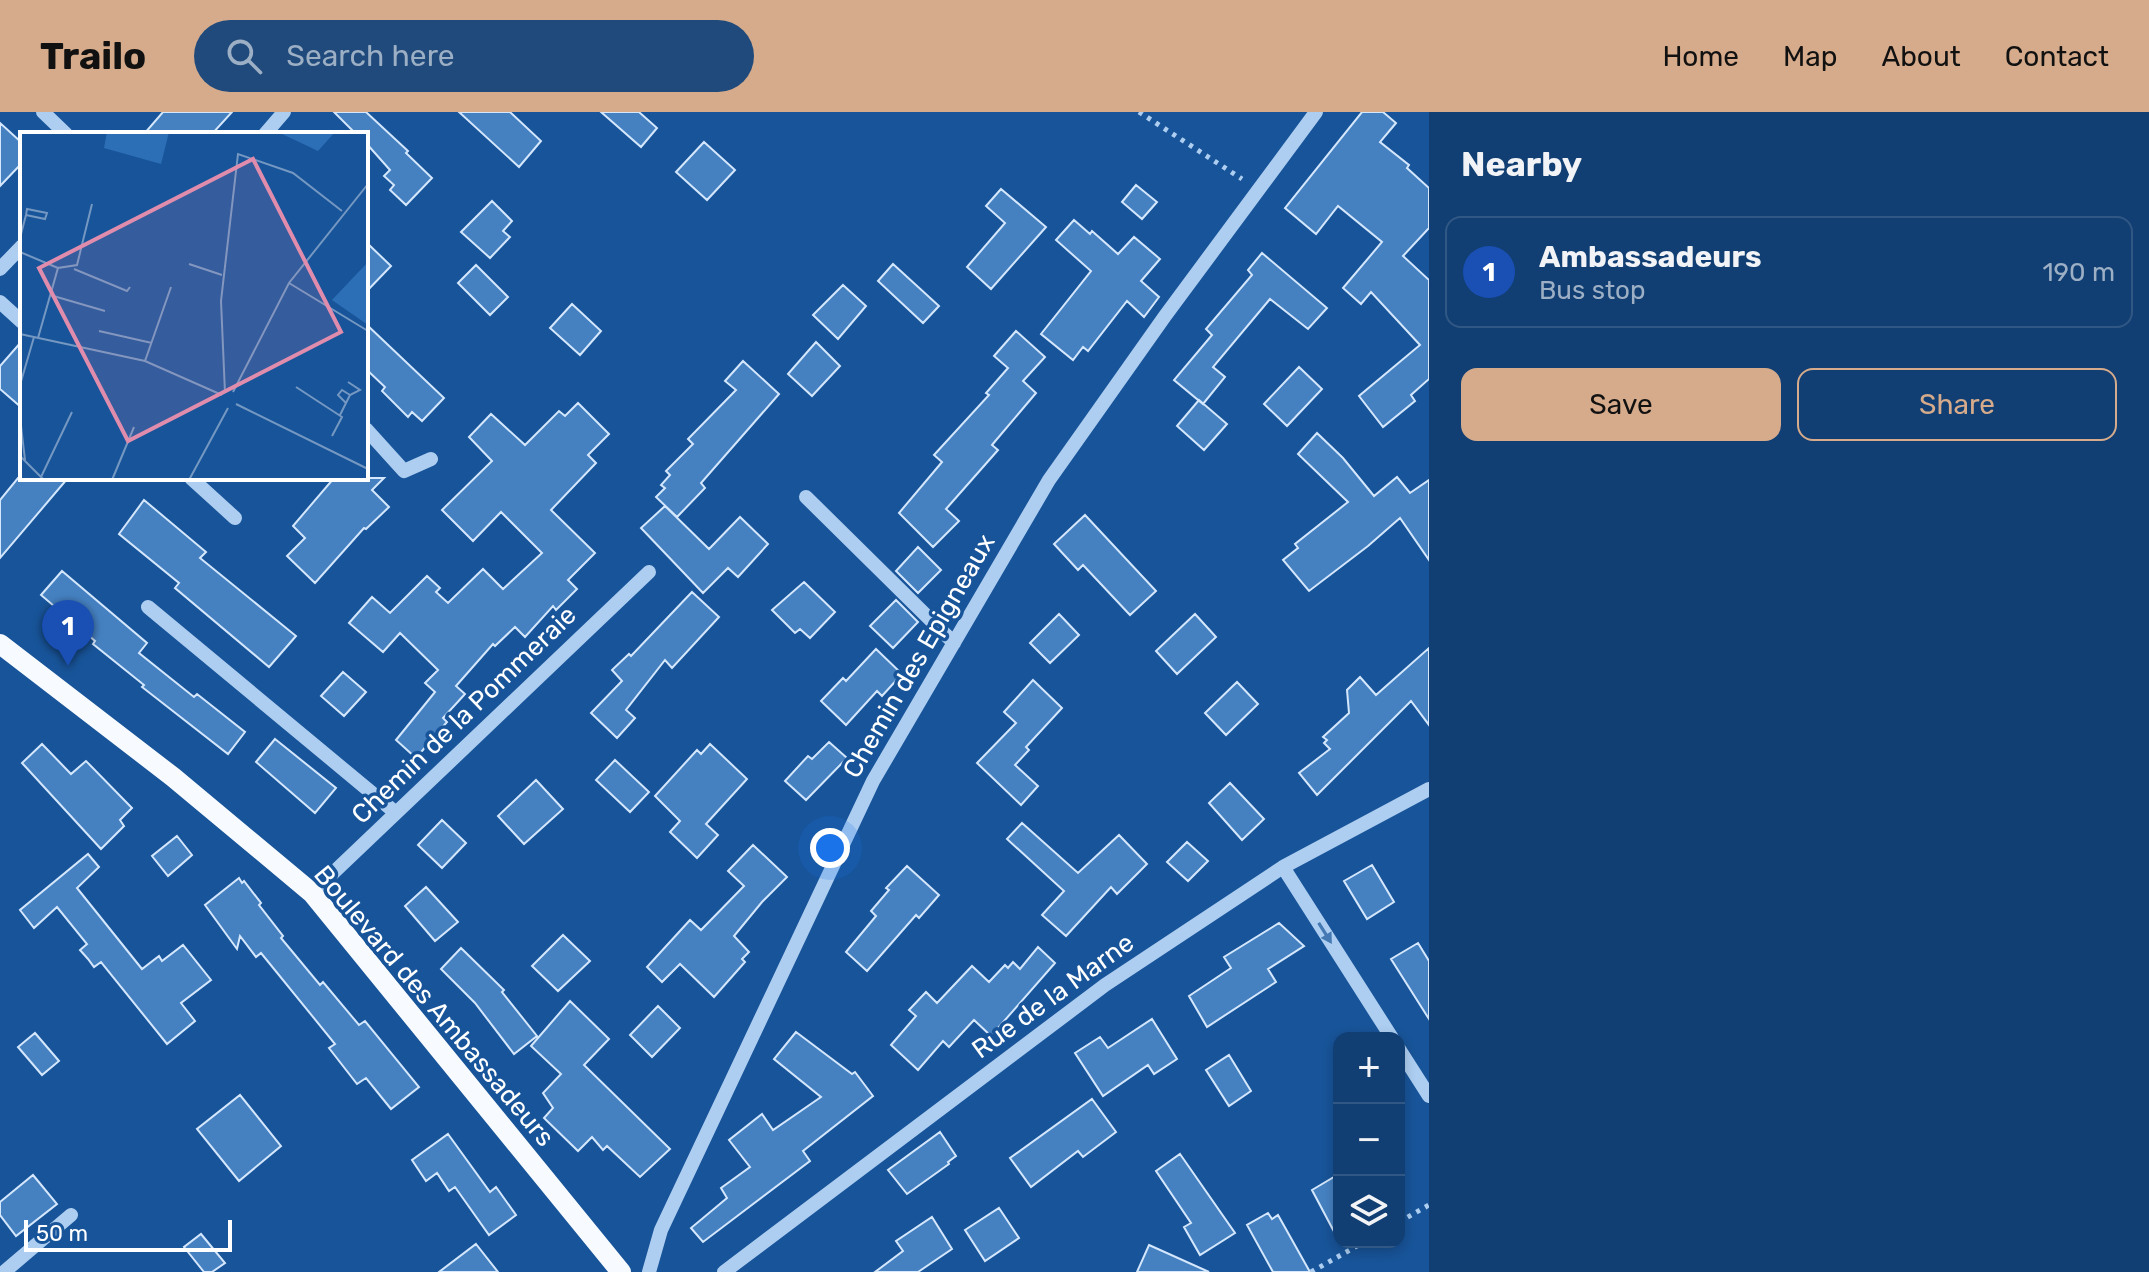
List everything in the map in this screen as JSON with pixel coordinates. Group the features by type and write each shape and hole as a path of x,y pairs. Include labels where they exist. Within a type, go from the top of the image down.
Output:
{"main road":[{"name":"Boulevard des Ambassadeurs","path":"0,644 173,777 312,893 621,1272"}],"street":[{"path":"43,112 64,132"},
{"path":"267,132 284,112"},
{"name":"Chemin des Epigneaux","path":"649,1272 661,1230 873,781 1049,480 1165,316 1316,112"},
{"path":"0,269 20,248"},
{"path":"0,302 20,320"},
{"path":"368,431 404,471 431,459"},
{"path":"193,480 235,518"},
{"path":"806,497 954,643"},
{"name":"Chemin de la Pommeraie","path":"312,893 649,572"},
{"path":"148,607 396,813"},
{"name":"Rue de la Marne","path":"724,1272 1105,985 1283,867 1429,789"},
{"path":"1283,867 1388,1032"},
{"path":"1405,1058 1429,1096"},
{"path":"4,1272 71,1215"}],"path":[{"path":"1139,112 1259,189"},
{"path":"1405,1219 1429,1205"},
{"path":"1311,1272 1353,1248"}],"building":[{"path":"163,112 232,112 214,132 146,132"},
{"path":"334,112 366,112 432,178 406,205 390,190 394,185 384,176 390,170 368,145 368,132 354,132"},
{"path":"459,112 510,112 541,141 519,167"},
{"path":"601,112 639,112 657,128 641,147"},
{"path":"1362,112 1383,112 1396,123 1380,142 1409,165 1407,168 1429,188 1429,228 1403,256 1429,280 1429,379 1411,395 1415,401 1383,427 1359,396 1420,345 1371,292 1361,304 1343,288 1382,242 1338,206 1316,234 1285,208"},
{"path":"0,123 20,141 20,165 0,186"},
{"path":"704,142 735,170 707,200 676,172"},
{"path":"1136,185 1157,202 1142,219 1122,202"},
{"path":"1001,189 1046,227 991,289 967,267 1005,223 986,206"},
{"path":"492,201 512,221 503,231 510,237 490,258 461,232"},
{"path":"1074,220 1118,254 1134,237 1160,259 1141,281 1159,297 1144,317 1127,301 1088,351 1083,347 1073,360 1041,334 1091,271 1056,240"},
{"path":"368,244 391,266 368,290"},
{"path":"1262,253 1327,308 1308,329 1270,299 1213,367 1225,377 1203,404 1174,380 1212,335 1206,329 1252,275 1248,270"},
{"path":"893,264 939,306 923,323 878,281"},
{"path":"476,265 508,297 490,315 458,283"},
{"path":"843,285 866,306 838,339 813,315"},
{"path":"572,304 601,331 580,355 550,328"},
{"path":"368,326 444,398 422,421 412,412 408,417 382,391 385,387 368,371"},
{"path":"1016,331 1045,357 1023,381 1036,393 992,445 998,450 946,509 959,521 933,547 899,513 942,462 934,455 989,395 986,393 1008,368 994,356"},
{"path":"816,342 840,366 812,396 788,374"},
{"path":"20,343 20,406 0,389 0,366"},
{"path":"743,361 779,394 701,483 705,488 677,517 656,497 665,488 661,485 670,475 666,471 693,444 688,439 736,390 725,381"},
{"path":"1299,367 1322,389 1287,426 1264,404"},
{"path":"1199,400 1227,424 1204,450 1177,426"},
{"path":"578,403 609,434 588,455 596,463 551,510 595,553 568,580 577,589 556,610 553,606 525,637 515,627 495,646 493,644 456,686 465,694 443,718 447,722 416,758 396,740 435,692 425,683 438,670 400,633 383,652 349,623 372,597 390,613 427,576 440,588 436,592 448,603 483,569 503,589 542,553 501,512 473,541 442,510 492,461 469,437 491,414 525,445 559,411 565,416"},
{"path":"1317,433 1343,458 1374,496 1397,477 1410,493 1429,480 1429,560 1400,518 1309,591 1283,560 1298,548 1295,544 1348,502 1298,454"},
{"path":"18,478 66,480 0,558 0,500"},
{"path":"384,478 372,490 389,507 364,528 315,583 287,556 305,538 293,526 332,480"},
{"path":"144,500 206,552 200,558 296,636 269,667 175,588 179,583 119,534"},
{"path":"665,506 709,549 740,517 768,544 738,577 728,568 703,593 641,528"},
{"path":"1085,515 1156,591 1130,615 1083,565 1078,570 1054,544"},
{"path":"918,547 941,570 918,593 896,571"},
{"path":"62,571 147,643 139,653 194,697 197,694 245,732 228,754 142,687 144,685 93,644 95,641 41,595"},
{"path":"804,582 835,612 810,638 800,629 795,633 772,610"},
{"path":"692,592 719,617 672,668 665,660 626,710 635,718 617,738 591,713 622,681 612,670 629,654 631,656"},
{"path":"896,600 918,622 893,648 870,626"},
{"path":"1059,614 1079,635 1050,663 1030,643"},
{"path":"1195,614 1216,637 1177,674 1156,651"},
{"path":"1429,648 1429,725 1411,701 1317,795 1299,773 1330,749 1323,737 1349,713 1347,690 1360,677 1376,695"},
{"path":"876,649 902,674 882,696 877,691 846,725 821,701 843,678 846,681"},
{"path":"343,672 366,692 344,716 321,696"},
{"path":"1033,680 1062,708 1026,747 1029,750 1015,765 1038,786 1021,805 977,763 1016,723 1004,712"},
{"path":"1237,682 1258,704 1226,735 1205,713"},
{"path":"275,739 336,788 315,813 256,762"},
{"path":"829,742 847,758 806,800 785,781 808,756 812,759"},
{"path":"42,744 71,774 86,761 132,808 120,820 124,826 101,849 22,763"},
{"path":"710,744 747,779 706,824 718,835 697,858 670,832 680,821 655,796 697,750 701,754"},
{"path":"615,760 649,792 630,812 596,780"},
{"path":"536,780 563,809 524,844 498,816"},
{"path":"1230,783 1264,819 1242,840 1209,803"},
{"path":"442,820 466,843 442,868 418,845"},
{"path":"1022,823 1078,873 1119,835 1147,864 1117,894 1111,887 1066,936 1042,915 1064,891 1007,839"},
{"path":"177,836 192,855 168,876 152,856"},
{"path":"1187,842 1208,861 1188,881 1167,862"},
{"path":"753,845 787,877 734,936 749,952 742,959 745,962 714,997 680,964 662,982 647,967 690,920 701,930 744,886 728,871"},
{"path":"88,854 99,867 77,888 142,969 159,956 162,961 183,945 211,980 181,1003 195,1021 167,1044 101,962 94,967 80,950 87,944 57,907 34,928 20,910"},
{"path":"1372,865 1394,902 1367,919 1344,881"},
{"path":"907,866 939,895 919,918 916,915 867,971 846,952 876,916 871,911 889,890 886,888"},
{"path":"239,878 261,903 259,905 283,936 281,938 320,985 323,982 359,1025 365,1021 419,1087 391,1109 366,1078 357,1084 329,1048 335,1044 261,953 256,957 240,936 237,949 205,905"},
{"path":"426,887 458,922 435,941 405,906"},
{"path":"1279,923 1304,946 1268,969 1276,982 1207,1027 1189,996 1231,968 1224,957"},
{"path":"563,935 590,961 558,991 532,966"},
{"path":"1418,943 1429,961 1429,1019 1391,959"},
{"path":"1038,947 1055,963 991,1036 974,1020 949,1047 943,1041 918,1070 891,1045 916,1016 909,1010 926,992 937,1003 972,966 989,982 1005,965 1008,968 1013,962 1020,969"},
{"path":"461,948 504,990 502,992 537,1036 514,1054 475,1003 441,969"},
{"path":"570,1001 609,1039 584,1065 670,1149 640,1177 607,1146 603,1150 592,1137 578,1151 544,1118 553,1108 543,1093 561,1074 531,1046"},
{"path":"658,1006 680,1028 652,1057 630,1035"},
{"path":"1152,1019 1177,1059 1154,1074 1148,1065 1103,1096 1075,1053 1100,1037 1108,1048"},
{"path":"796,1032 852,1074 855,1072 873,1096 803,1151 810,1161 703,1242 691,1228 727,1198 721,1188 750,1167 729,1140 762,1114 773,1130 821,1097 774,1059"},
{"path":"35,1033 59,1061 42,1075 18,1047"},
{"path":"1229,1055 1251,1091 1229,1106 1206,1070"},
{"path":"240,1095 281,1146 239,1181 197,1129"},
{"path":"1092,1099 1116,1132 1083,1157 1078,1151 1031,1187 1010,1158"},
{"path":"940,1132 956,1156 907,1194 888,1170"},
{"path":"448,1134 490,1192 496,1187 516,1215 489,1235 455,1187 449,1191 437,1173 426,1181 412,1160"},
{"path":"1180,1154 1235,1233 1200,1255 1184,1227 1191,1223 1156,1171"},
{"path":"33,1175 57,1204 16,1236 0,1215 0,1202"},
{"path":"1333,1178 1333,1230 1312,1190"},
{"path":"999,1208 1019,1238 985,1261 965,1230"},
{"path":"1268,1213 1272,1219 1278,1215 1310,1272 1273,1272 1247,1225"},
{"path":"932,1217 952,1249 918,1272 875,1272 903,1251 896,1241"},
{"path":"201,1234 225,1263 212,1272 204,1272 184,1247"},
{"path":"476,1244 498,1272 439,1272"},
{"path":"1149,1245 1209,1272 1137,1272"}],"place":[{"name":"Ambassadeurs","path":"68,666"}]}
